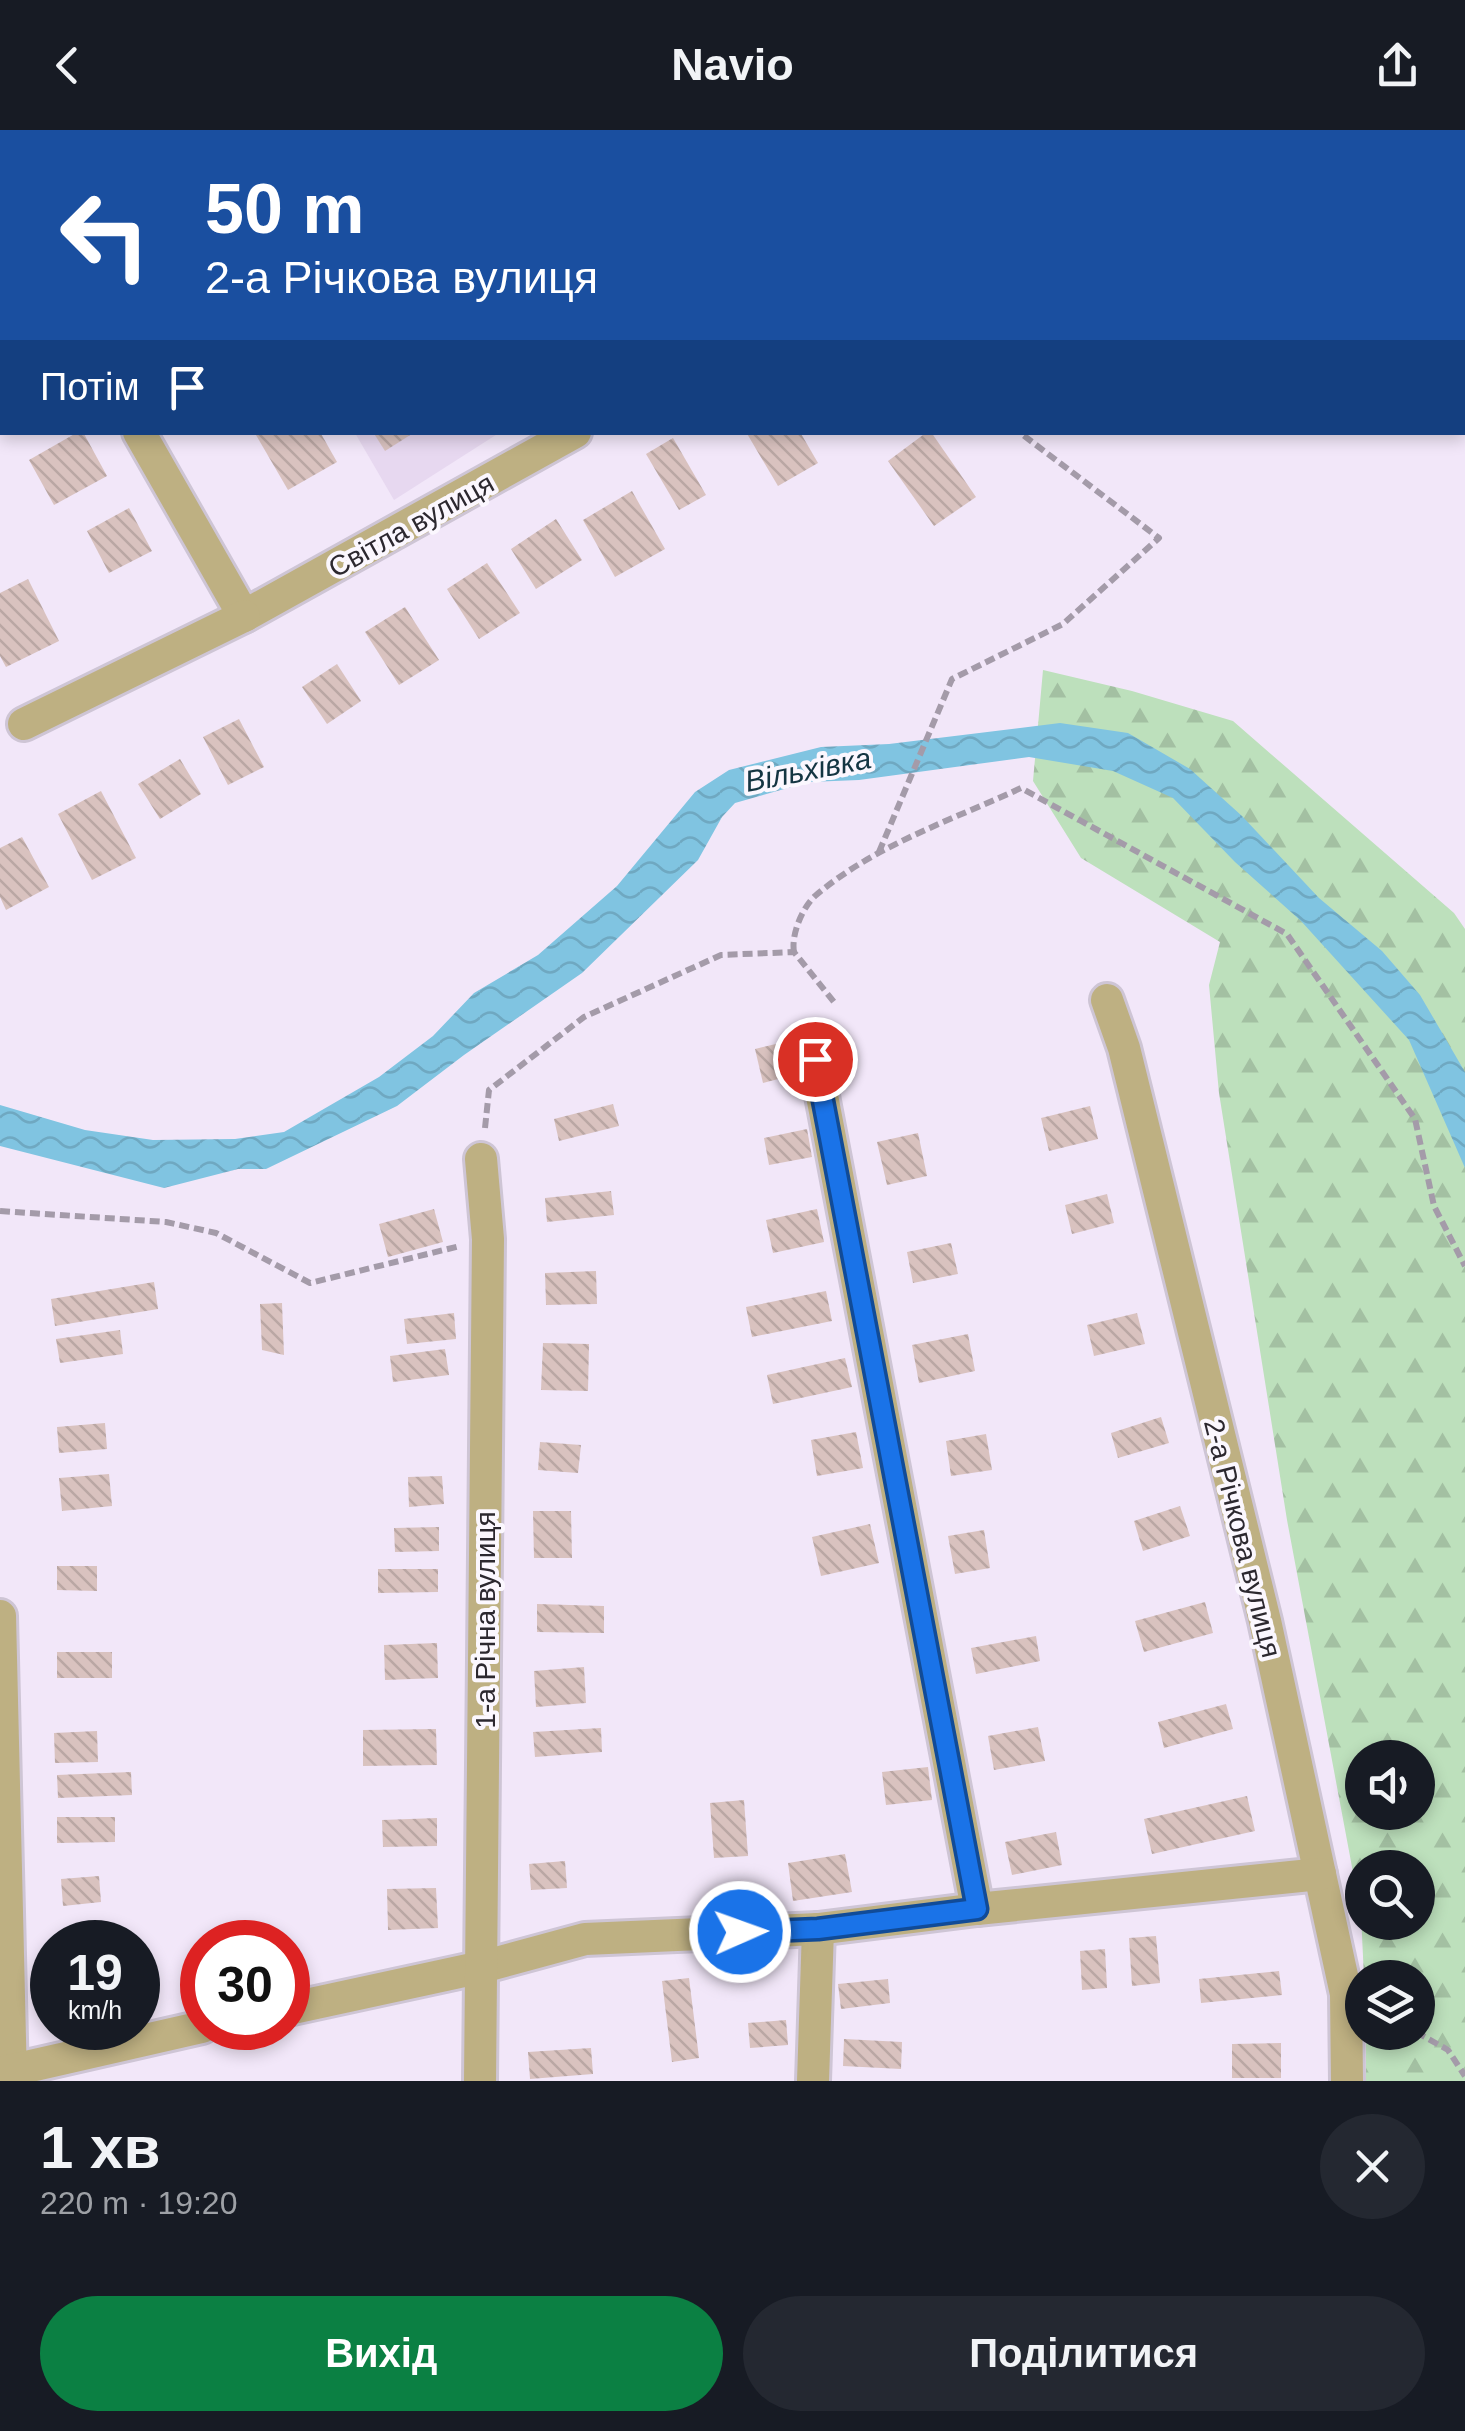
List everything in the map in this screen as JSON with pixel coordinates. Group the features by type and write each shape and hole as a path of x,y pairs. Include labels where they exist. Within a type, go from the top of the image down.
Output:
{"street":[{"path":"141,435 244,616"},
{"name":"Світла вулиця","path":"24,724 244,616 571,435"},
{"name":"2-а Річкова вулиця","path":"1107,1000 1124,1048 1255,1583 1320,1874 1346,1994 1347,2081"},
{"path":"815,1059 977,1909"},
{"name":"1-а Річна вулиця","path":"480,2081 488,1239 481,1158"},
{"path":"0,1616 7,2074 180,2032"},
{"path":"310,2004 482,1967 585,1939 818,1929 1320,1874"},
{"path":"814,2081 818,1929"}],"path":[{"path":"878,853 952,679 1063,624 1160,538 1023,435"},
{"path":"834,1002 794,952 791,939 812,899 878,853 1021,788 1288,934 1415,1119 1434,1206 1465,1266"},
{"path":"481,1158 489,1090 584,1017 721,956 794,952"},
{"path":"0,1210 183,1226 216,1234 310,1283 488,1239"},
{"path":"1435,2043 1448,2050 1465,2076"}],"shaded area":[{"path":"356,435 496,435 394,500"}],"green space":[{"path":"1043,670 1233,721 1454,913 1465,929 1465,2081 1366,2081 1366,2050 1435,2050 1435,1960 1363,1960 1362,1940 1435,1940 1435,1850 1349,1850 1345,1830 1435,1830 1435,1740 1345,1740 1345,1830 1287,1520 1219,1093 1209,985 1220,942 1081,858 1033,781"}],"water":[{"name":"Вільхівка","path":"1060,723 1128,733 1190,769 1242,816 1319,898 1382,951 1420,995 1465,1072 1465,1168 1409,1040 1301,921 1235,862 1173,798 1113,771 1029,757 859,780 809,782 735,803 722,817 698,860 582,973 397,1106 266,1169 238,1169 164,1188 0,1146 0,1105 85,1130 153,1140 235,1139 284,1132 379,1077 433,1036 474,993 538,955 617,886 695,792 729,770 821,747 889,744"}],"building":[{"path":"73,435 85,435 107,476 54,505 29,460"},
{"path":"256,435 322,435 337,462 288,490"},
{"path":"375,435 410,435 385,451"},
{"path":"748,435 802,435 818,463 778,486"},
{"path":"923,435 933,435 976,497 934,526 888,461"},
{"path":"673,438 706,495 679,510 646,454"},
{"path":"632,491 665,549 615,577 583,520"},
{"path":"129,508 152,551 109,573 87,531"},
{"path":"556,519 582,560 536,589 511,549"},
{"path":"487,563 520,613 479,639 447,589"},
{"path":"28,579 59,641 6,667 0,656 0,593"},
{"path":"405,607 439,660 399,685 365,632"},
{"path":"337,664 361,701 327,724 302,687"},
{"path":"239,719 264,767 228,785 203,737"},
{"path":"180,759 201,794 160,819 138,784"},
{"path":"101,791 136,858 92,880 58,814"},
{"path":"22,837 49,887 6,910 0,897 0,848"},
{"path":"793,1040 801,1073 763,1083 755,1049"},
{"path":"613,1104 619,1126 559,1141 554,1119"},
{"path":"1090,1106 1098,1139 1049,1151 1041,1118"},
{"path":"807,1129 812,1157 769,1165 764,1138"},
{"path":"918,1133 927,1176 887,1185 877,1142"},
{"path":"611,1191 614,1215 547,1222 545,1198"},
{"path":"1107,1194 1114,1223 1072,1234 1065,1205"},
{"path":"434,1209 443,1242 388,1257 379,1224"},
{"path":"817,1209 824,1242 773,1253 766,1220"},
{"path":"951,1243 958,1274 913,1283 907,1252"},
{"path":"596,1271 597,1304 546,1305 545,1273"},
{"path":"154,1282 158,1309 55,1326 51,1299"},
{"path":"826,1291 832,1321 752,1337 746,1307"},
{"path":"282,1303 284,1355 262,1350 260,1304"},
{"path":"454,1313 456,1339 407,1344 404,1319"},
{"path":"1137,1313 1145,1344 1094,1356 1087,1325"},
{"path":"120,1330 123,1354 60,1363 56,1339"},
{"path":"968,1334 975,1371 919,1383 912,1345"},
{"path":"543,1343 589,1344 588,1391 541,1390"},
{"path":"445,1349 449,1375 393,1382 390,1356"},
{"path":"845,1358 852,1387 773,1404 767,1375"},
{"path":"1161,1417 1169,1443 1118,1458 1111,1433"},
{"path":"105,1423 107,1449 59,1453 57,1427"},
{"path":"856,1432 863,1468 817,1476 811,1440"},
{"path":"986,1434 992,1470 951,1476 946,1441"},
{"path":"540,1442 581,1445 578,1473 538,1470"},
{"path":"109,1474 112,1506 62,1511 59,1478"},
{"path":"442,1476 444,1504 409,1507 408,1477"},
{"path":"1180,1506 1190,1536 1143,1551 1134,1521"},
{"path":"533,1511 571,1511 572,1558 534,1558"},
{"path":"870,1524 879,1563 821,1576 812,1537"},
{"path":"439,1527 439,1551 395,1552 394,1528"},
{"path":"984,1530 990,1568 955,1574 948,1536"},
{"path":"57,1566 97,1566 97,1591 57,1590"},
{"path":"378,1569 438,1569 438,1592 378,1593"},
{"path":"1205,1602 1213,1633 1144,1652 1135,1621"},
{"path":"537,1604 604,1606 604,1633 537,1632"},
{"path":"1036,1636 1040,1661 976,1674 971,1648"},
{"path":"437,1643 438,1678 385,1680 384,1645"},
{"path":"57,1652 112,1652 112,1678 57,1678"},
{"path":"584,1667 586,1703 536,1707 534,1671"},
{"path":"1226,1704 1233,1729 1164,1748 1158,1722"},
{"path":"1038,1727 1045,1761 994,1770 988,1736"},
{"path":"601,1728 602,1752 535,1757 533,1732"},
{"path":"436,1729 437,1765 363,1766 363,1730"},
{"path":"97,1731 98,1762 55,1763 54,1733"},
{"path":"928,1767 932,1800 886,1805 882,1772"},
{"path":"131,1772 132,1795 58,1798 57,1775"},
{"path":"1247,1796 1255,1831 1152,1854 1144,1819"},
{"path":"744,1800 748,1856 714,1858 710,1803"},
{"path":"57,1817 115,1817 115,1842 57,1843"},
{"path":"437,1818 437,1846 383,1847 382,1820"},
{"path":"1056,1832 1062,1865 1012,1875 1005,1842"},
{"path":"845,1854 852,1892 793,1901 788,1863"},
{"path":"565,1861 567,1888 531,1890 529,1864"},
{"path":"99,1876 101,1902 63,1906 61,1879"},
{"path":"436,1888 438,1928 388,1930 387,1889"},
{"path":"1156,1936 1160,1983 1132,1986 1129,1938"},
{"path":"1105,1949 1107,1988 1082,1990 1080,1951"},
{"path":"1279,1971 1282,1995 1201,2003 1199,1979"},
{"path":"689,1978 699,2058 672,2062 662,1981"},
{"path":"888,1979 890,2003 841,2009 838,1984"},
{"path":"786,2020 788,2045 750,2048 748,2023"},
{"path":"844,2039 902,2042 901,2069 843,2066"},
{"path":"1281,2043 1281,2078 1232,2078 1232,2044"},
{"path":"591,2048 593,2074 530,2079 528,2052"}],"route":[{"path":"740,1932 818,1929 977,1909 815,1059"}]}
